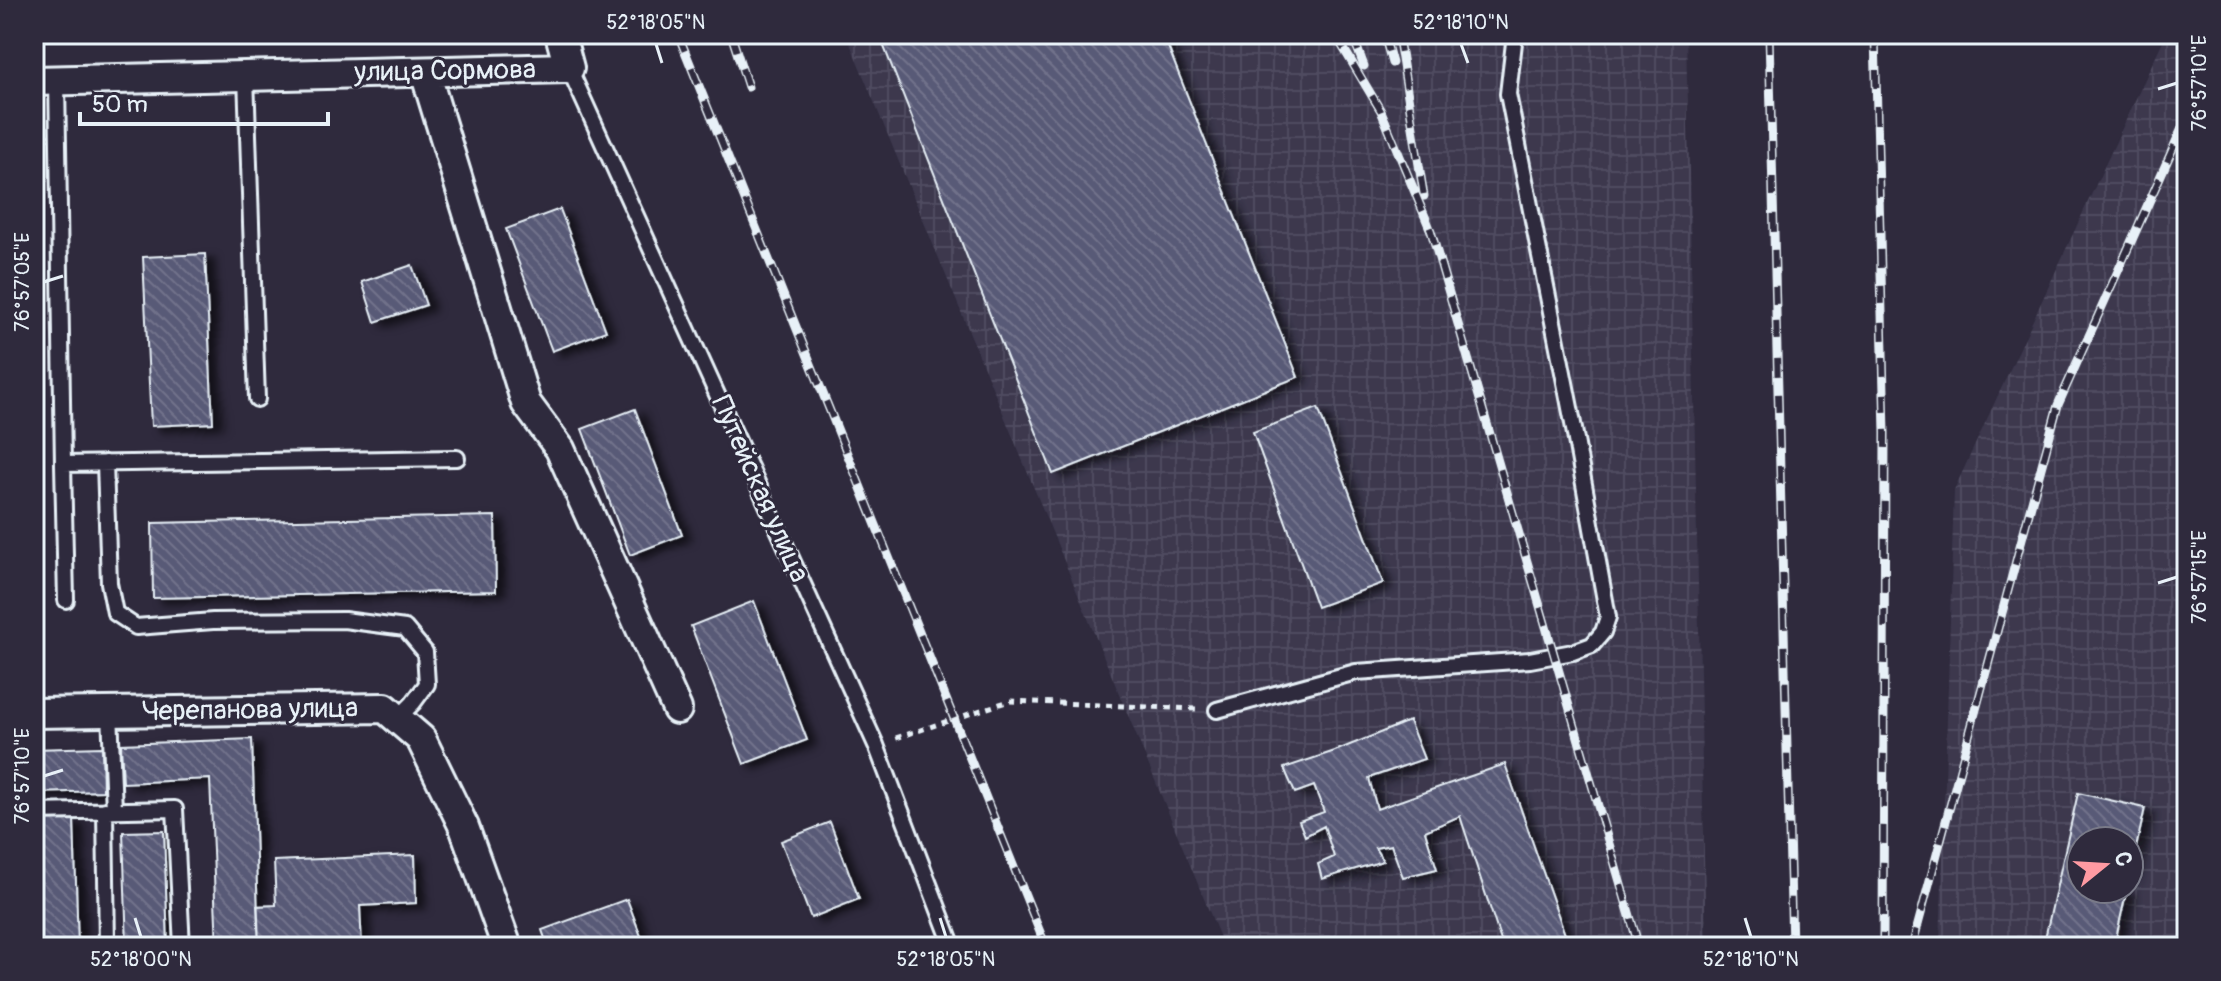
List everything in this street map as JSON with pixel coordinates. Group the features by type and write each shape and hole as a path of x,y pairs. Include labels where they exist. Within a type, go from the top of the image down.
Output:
{"street":[{"name":"Путейская улица","path":"560,34 569,68"},
{"name":"улица Сормова","path":"45,81 569,68"},
{"path":"425,72 526,403 560,449 677,709"},
{"name":"Черепанова улица","path":"34,713 385,708 421,739 464,827 507,947"}],"lane":[{"path":"1217,710 1356,672 1530,660 1573,652 1592,645 1603,632 1608,617 1508,94 1515,34"},
{"name":"Путейская улица","path":"569,68 876,745 953,947"},
{"path":"246,76 257,399"},
{"path":"45,81 63,464 66,600"},
{"path":"63,464 457,458"},
{"path":"105,463 109,583 115,613 136,627 213,621 344,620 405,628 425,652 427,684 397,719"},
{"path":"107,947 110,712"},
{"path":"34,812 175,809 182,947"}],"path":[{"path":"876,745 1009,701 1217,710"}],"shaded area":[{"path":"846,34 1686,34 1706,947 1224,947"},
{"path":"2166,34 2187,34 2187,947 1940,947 1954,490"}],"building":[{"path":"879,34 1163,34 1298,377 1053,474"},
{"path":"560,209 606,331 552,351 506,229"},
{"path":"205,254 213,423 151,426 143,257"},
{"path":"412,265 426,305 375,322 362,282"},
{"path":"1318,408 1383,583 1317,607 1253,432"},
{"path":"635,409 682,535 630,555 582,429"},
{"path":"495,516 496,591 153,598 152,523"},
{"path":"754,601 807,740 744,764 691,626"},
{"path":"1409,721 1424,759 1369,778 1377,809 1505,764 1569,946 1503,947 1460,816 1425,831 1437,869 1403,877 1391,845 1375,848 1383,861 1322,879 1318,864 1334,857 1324,826 1305,836 1299,821 1324,812 1314,786 1295,793 1284,768"},
{"path":"252,739 259,947 217,947 210,779 123,783 121,744"},
{"path":"102,747 103,791 34,793 34,749"},
{"path":"2078,793 2145,808 2141,825 2071,825"},
{"path":"74,819 78,947 34,947 34,820"},
{"path":"830,822 859,899 811,918 781,841"},
{"path":"164,831 168,947 127,947 123,832"},
{"path":"2065,850 2065,905 2123,905 2114,947 2043,947"},
{"path":"415,855 416,903 360,906 362,947 259,947 257,906 276,905 274,861"},
{"path":"627,899 645,947 548,947 542,930"}],"railway":[{"path":"678,34 1046,947"},
{"path":"731,34 748,87"},
{"path":"1335,34 1381,111 1431,231 1639,947"},
{"path":"1352,34 1364,66"},
{"path":"1384,34 1392,63"},
{"path":"1398,34 1424,196"},
{"path":"1769,34 1792,947"},
{"path":"1875,34 1885,433 1883,947"},
{"path":"1912,947 2058,405 2187,117"}]}
